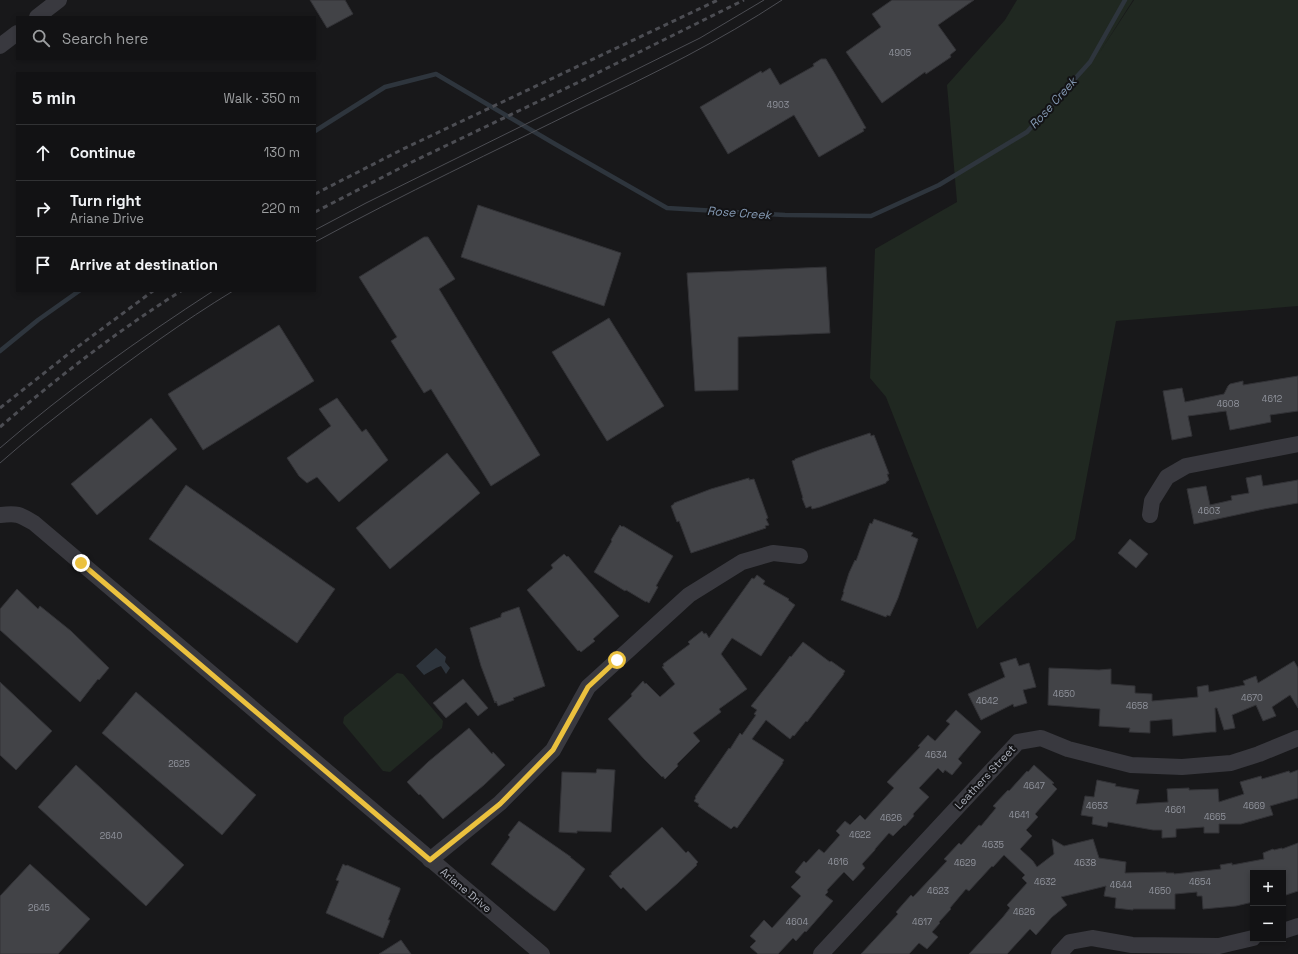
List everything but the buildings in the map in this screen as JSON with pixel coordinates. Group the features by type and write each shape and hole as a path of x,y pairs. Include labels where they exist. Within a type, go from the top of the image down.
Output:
{"street":[{"path":"38,16 59,0"},
{"path":"0,46 16,34"},
{"path":"1150,515 1152,501 1167,477 1186,466 1298,444"},
{"name":"Ariane Drive","path":"0,516 12,514 21,515 34,523 542,954"},
{"path":"430,860 500,804 553,750 588,687 688,595 742,562 773,553 800,556"},
{"name":"Leathers Street","path":"821,954 1018,742 1041,738 1068,749 1130,765 1182,767 1231,763 1259,754 1298,738"},
{"path":"1286,930 1298,926"},
{"path":"1059,954 1070,942 1092,938 1132,945 1219,946 1250,939"}],"shaded area":[{"path":"1017,0 1133,0 1098,55 1134,0 1298,0 1298,306 1116,321 1075,539 977,629 886,397 870,378 875,249 957,202 947,85 1005,20"},
{"path":"436,648 446,657 445,662 450,668 446,674 441,666 424,675 416,666"},
{"path":"397,673 403,674 443,721 442,728 390,772 383,771 343,723 344,717"}],"waterway":[{"name":"Rose Creek","path":"316,130 385,87 436,74 667,208 785,215 871,216 939,185 1027,132 1090,62 1125,0"},
{"name":"Rose Creek","path":"0,351 38,320 78,292"}],"tram line":[{"path":"316,229 366,203 700,38 764,0"},
{"path":"316,241 415,190 661,69 735,29 782,0"},
{"path":"0,448 77,385 212,292"},
{"path":"0,463 43,427 123,366 177,327 231,292"}],"railway":[{"path":"316,193 403,149 718,0"},
{"path":"316,211 412,162 581,81 744,0"},
{"path":"0,408 72,351 152,292"},
{"path":"0,427 88,356 134,322 179,292"}],"route":[{"path":"81,563 430,860 500,804 553,750 588,687 617,660"}]}
